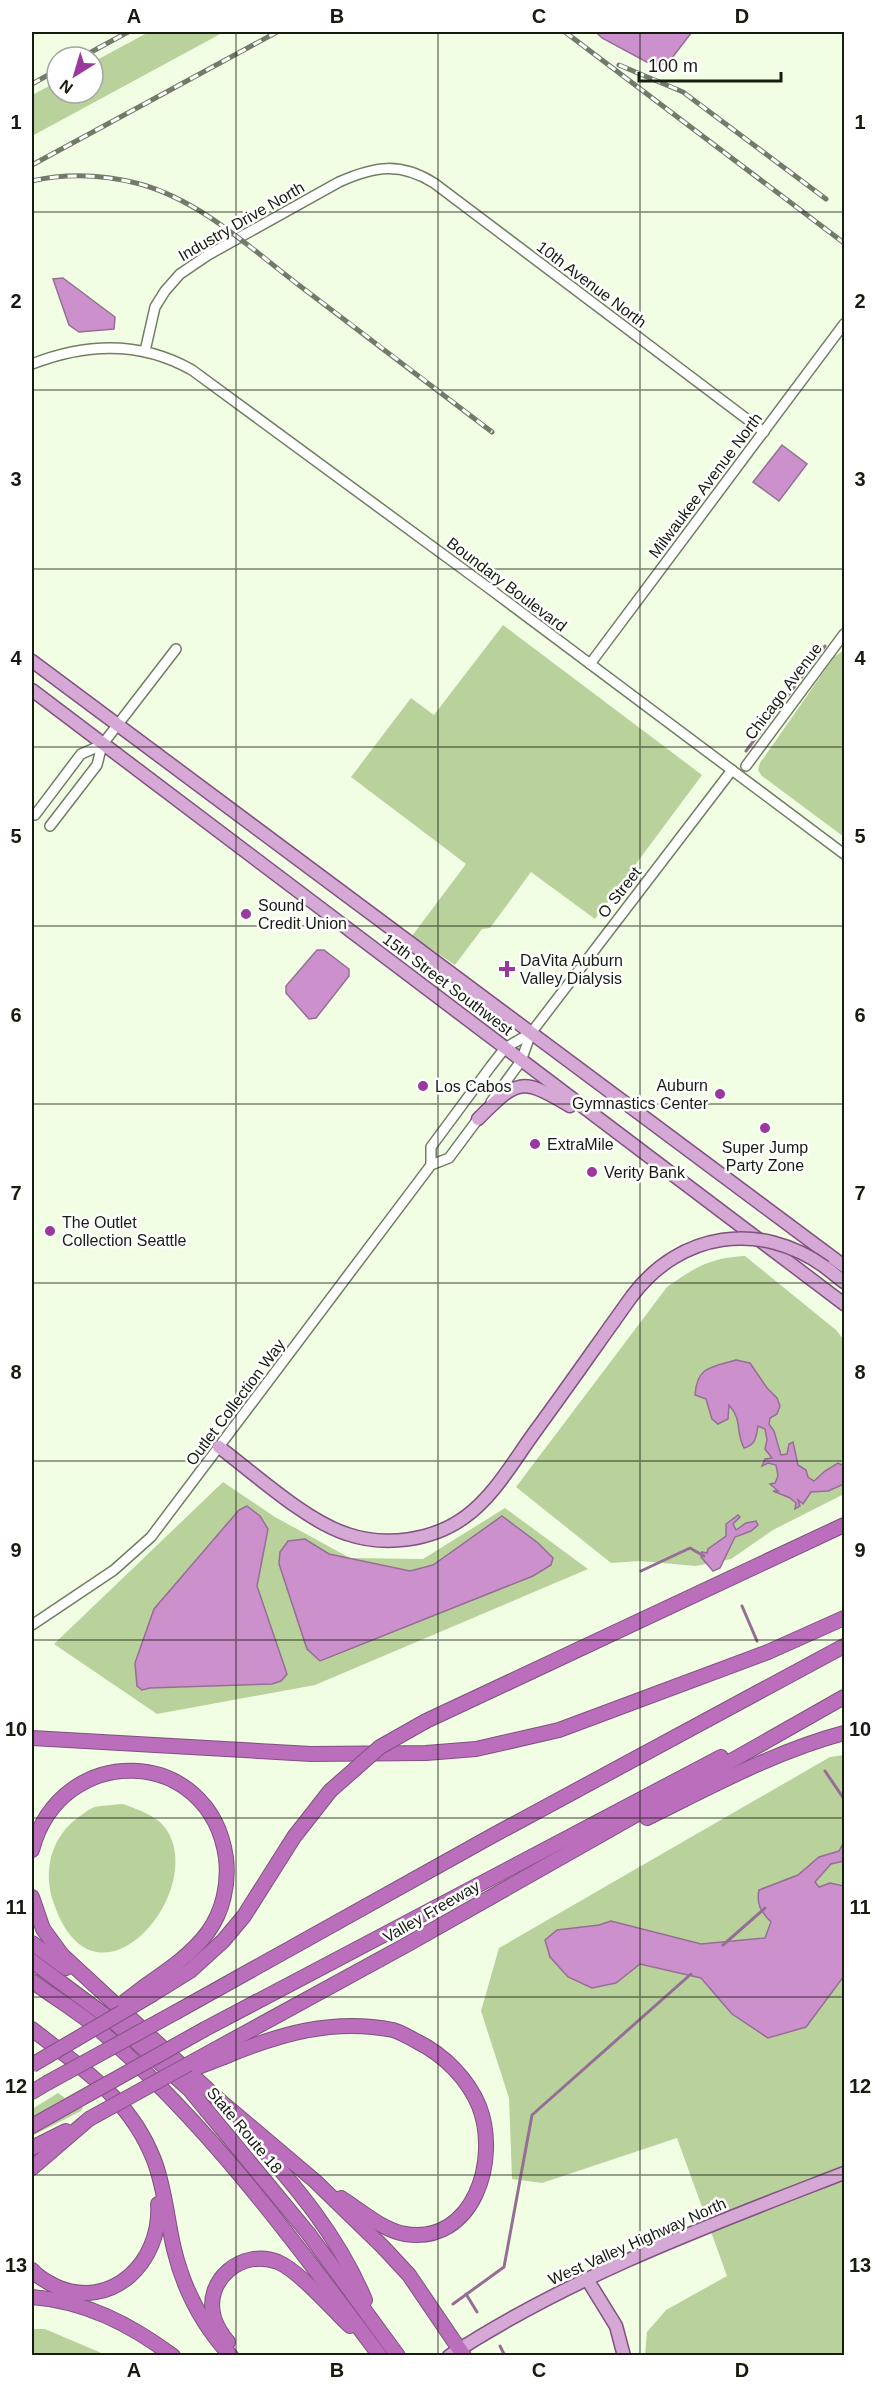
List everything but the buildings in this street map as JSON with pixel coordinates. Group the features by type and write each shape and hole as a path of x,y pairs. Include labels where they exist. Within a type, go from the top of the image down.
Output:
{"highway":[{"path":"32,2065 149,1990 190,1971 223,1941 244,1916 294,1837 330,1791 380,1747 426,1720 844,1524"},
{"path":"759,1564 844,1531"},
{"path":"32,1738 310,1754 405,1754 476,1749 559,1730 768,1652 844,1618"},
{"path":"32,2092 490,1837 844,1646"},
{"name":"Valley Freeway","path":"220,2053 502,1888 844,1697"},
{"path":"32,2126 205,2029 769,1731 794,1725"},
{"path":"502,1888 774,1758 802,1746 844,1733"},
{"path":"32,1850 45,1816 63,1796 83,1782 112,1772 138,1770 163,1776 192,1795 204,1807 218,1828 224,1849 227,1869 222,1904 202,1939 149,1990"},
{"path":"32,1897 43,1929 51,1942 104,1995 162,2045 219,2100 315,2181 409,2275 458,2353"},
{"path":"32,1942 104,1995"},
{"name":"State Route 18","path":"32,1961 114,2022 189,2088 308,2233 375,2324 387,2352"},
{"name":"State Route 18","path":"32,1981 93,2025 176,2102 228,2160 387,2352"},
{"path":"32,2148 151,2084 220,2053 282,2035 328,2027 366,2026 396,2031 432,2048 461,2076 480,2108 484,2126 485,2156 480,2186 473,2202 465,2212 434,2233 401,2233 381,2224 315,2181"},
{"path":"32,2029 118,2099 154,2160 174,2249 191,2300 208,2330 231,2355"},
{"path":"219,2100 304,2196 342,2255 361,2290 375,2324"},
{"path":"32,2168 89,2119"},
{"path":"32,2270 64,2290 78,2292 106,2289 136,2271 149,2253 159,2220 154,2160"},
{"path":"238,2355 223,2335 214,2316 214,2293 218,2282 233,2265 254,2258 275,2261 292,2271 387,2352"},
{"path":"32,2298 85,2307 120,2321 173,2355"}],"main road":[{"name":"15th Street Southwest","path":"32,661 844,1266"},
{"name":"15th Street Southwest","path":"32,690 844,1304"},
{"path":"478,1119 506,1092 533,1086 620,1136"},
{"path":"219,1447 310,1515 346,1534 367,1539 411,1539 447,1528 471,1512 500,1481 632,1296 658,1267 678,1255 701,1245 728,1239 759,1239 802,1252 844,1281"},
{"name":"West Valley Highway North","path":"458,2353 525,2310 587,2279 711,2225 844,2173"},
{"path":"587,2279 616,2326 624,2355"}],"street":[{"name":"Industry Drive North","path":"145,351 155,308 165,291 187,268 339,182 366,172 399,168"},
{"name":"10th Avenue North","path":"399,168 434,183 764,432"},
{"name":"Milwaukee Avenue North","path":"590,664 844,324"},
{"name":"Boundary Boulevard","path":"32,363 89,349 116,347 145,351 178,362 217,387 844,854"},
{"name":"Chicago Avenue","path":"746,766 844,634"},
{"path":"50,826 97,765 102,745 176,649"},
{"path":"35,815 81,754 102,745"},
{"name":"O Street","path":"521,1061 531,1033 732,770"},
{"name":"O Street","path":"505,1048 531,1033"},
{"name":"Outlet Collection Way","path":"431,1166 431,1147 505,1048"},
{"name":"Outlet Collection Way","path":"32,1625 114,1569 141,1547 431,1166 449,1158 521,1061"}],"green space":[{"path":"149,32 224,32 105,96 105,56"},
{"path":"45,88 45,105 89,105 32,136 32,95"},
{"path":"503,625 702,775 595,919 531,872 490,928 482,929 455,965 412,936 466,864 351,777 411,698 434,715"},
{"path":"844,650 844,837 762,776 758,770 760,763 834,657"},
{"path":"745,1256 836,1330 844,1340 844,1494 773,1530 731,1559 696,1566 640,1561 611,1563 516,1487 667,1287 712,1261"},
{"path":"223,1482 275,1517 350,1558 423,1559 505,1508 588,1569 315,1685 157,1714 54,1644"},
{"path":"844,1755 844,2355 645,2355 647,2332 666,2310 727,2276 677,2138 542,2183 512,2179 509,2098 481,2011 499,1948 830,1757"},
{"path":"123,1804 154,1818 168,1832 175,1858 172,1887 159,1914 140,1936 118,1950 94,1952 72,1937 54,1904 50,1892 49,1867 56,1844 70,1824 93,1808"},
{"path":"58,2093 65,2098 32,2118 32,2109"},
{"path":"78,2104 83,2108 81,2111 32,2136 32,2131"},
{"path":"32,2329 45,2329 106,2355 32,2355"}],"shaded area":[{"path":"596,32 692,32 668,63 654,66 602,38"},
{"path":"63,278 115,317 114,329 79,332 69,325 53,279"},
{"path":"782,445 807,464 779,501 753,482"},
{"path":"317,950 324,950 349,969 349,976 316,1018 309,1019 286,993 286,986"},
{"path":"736,1360 750,1363 767,1388 777,1398 780,1406 777,1414 770,1418 769,1424 774,1431 781,1455 787,1454 789,1444 793,1442 798,1465 806,1470 808,1477 814,1481 838,1463 844,1466 844,1484 828,1491 811,1492 803,1504 798,1500 800,1506 795,1509 796,1503 790,1498 773,1491 778,1491 770,1484 775,1483 778,1476 776,1465 768,1463 762,1466 765,1459 772,1458 765,1449 767,1440 765,1429 758,1426 753,1443 744,1448 738,1421 729,1405 728,1419 718,1424 712,1419 706,1399 695,1395 699,1378 707,1369"},
{"path":"247,1506 260,1516 268,1529 257,1586 287,1674 281,1681 272,1684 142,1690 137,1686 135,1663 154,1609 239,1510"},
{"path":"738,1515 740,1517 733,1524 736,1530 746,1523 756,1521 758,1525 751,1531 735,1537 720,1568 713,1571 701,1557 702,1552 707,1553 708,1549 726,1536 726,1524"},
{"path":"502,1516 538,1543 553,1558 551,1565 533,1576 320,1661 307,1649 279,1564 280,1552 288,1541 305,1539 329,1554 410,1571 433,1565"},
{"path":"844,1842 844,1861 831,1864 815,1882 819,1887 830,1883 844,1886 844,1976 806,2027 768,2038 732,2014 701,1978 640,1964 616,1983 592,1988 568,1977 550,1957 545,1940 557,1930 599,1925 611,1921 701,1944 765,1938 771,1922 760,1907 759,1890 798,1875 819,1857 839,1851"}],"waterway":[{"path":"746,751 825,646"},
{"path":"641,1571 690,1548 704,1556"},
{"path":"742,1606 757,1641"},
{"path":"825,1771 844,1799"},
{"path":"723,1945 765,1908"},
{"path":"453,2304 504,2267 532,2115 691,1974"},
{"path":"466,2294 477,2312"},
{"path":"500,2346 505,2356"}],"railway":[{"path":"104,45 128,32"},
{"path":"32,165 277,32"},
{"path":"565,32 844,243"},
{"path":"619,65 683,92 826,199"},
{"path":"32,84 45,77"},
{"path":"32,181 72,176 113,179 140,184 184,202 224,227 492,432"}],"place":[{"name":"Sound Credit Union","path":"246,914"},
{"name":"DaVita Auburn Valley Dialysis","path":"507,969"},
{"name":"Los Cabos","path":"423,1086"},
{"name":"Auburn Gymnastics Center","path":"720,1094"},
{"name":"Super Jump Party Zone","path":"765,1128"},
{"name":"ExtraMile","path":"535,1144"},
{"name":"Verity Bank","path":"592,1172"},
{"name":"The Outlet Collection Seattle","path":"50,1231"}]}
